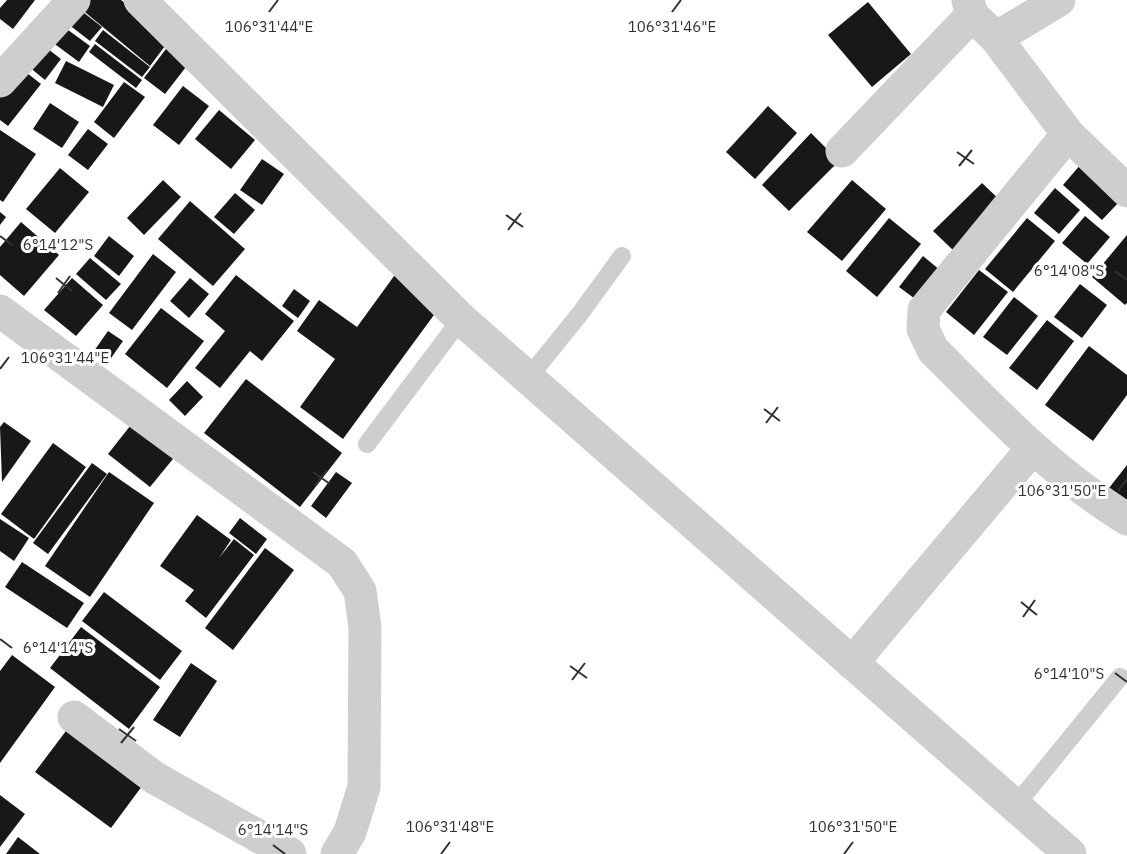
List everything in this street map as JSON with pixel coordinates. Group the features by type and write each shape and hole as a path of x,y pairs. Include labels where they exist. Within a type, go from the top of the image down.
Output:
{"street":[{"path":"0,81 74,0"},
{"path":"140,0 461,319 1070,854"},
{"path":"996,38 1059,0"},
{"path":"842,152 970,8 996,38 1068,134 1127,191"},
{"path":"1068,134 924,310 923,329 933,350 1032,449 1090,496 1127,519"},
{"path":"0,310 342,563 360,591 365,627 364,787 350,832 337,854"},
{"path":"852,663 1032,449"},
{"path":"74,717 155,778 290,854"}],"lane":[{"path":"528,378 579,315 622,256"},
{"path":"367,444 461,319"},
{"path":"1015,806 1120,677"}],"building":[{"path":"7,0 35,0 13,29 0,19 0,8"},
{"path":"86,0 121,0 171,38 150,66 80,8"},
{"path":"868,2 911,54 872,87 828,35"},
{"path":"79,9 102,27 90,41 68,24"},
{"path":"64,27 90,46 79,62 52,42"},
{"path":"103,30 150,67 142,77 95,41"},
{"path":"172,41 193,58 165,94 144,78"},
{"path":"95,44 142,80 136,88 89,52"},
{"path":"44,46 61,59 45,80 28,66"},
{"path":"66,61 114,85 103,107 55,83"},
{"path":"22,69 41,84 8,126 0,120 0,97"},
{"path":"124,82 145,97 114,138 94,122"},
{"path":"183,86 209,106 179,145 153,125"},
{"path":"50,103 79,122 62,148 33,129"},
{"path":"768,106 797,133 755,179 726,152"},
{"path":"219,110 255,140 231,169 195,139"},
{"path":"88,129 108,144 88,170 68,155"},
{"path":"0,130 36,154 3,202 0,200"},
{"path":"811,133 839,161 789,211 762,185"},
{"path":"262,159 284,174 262,205 240,190"},
{"path":"1081,164 1121,200 1102,220 1063,185"},
{"path":"60,168 89,192 55,233 26,209"},
{"path":"163,180 181,197 144,235 127,218"},
{"path":"852,180 886,209 842,261 807,232"},
{"path":"982,183 1004,204 955,252 933,231"},
{"path":"1055,188 1080,210 1059,234 1034,213"},
{"path":"235,193 255,210 234,234 214,217"},
{"path":"190,201 245,249 213,286 158,239"},
{"path":"0,212 6,217 0,225"},
{"path":"1085,216 1110,237 1087,264 1062,243"},
{"path":"889,218 921,244 877,297 846,271"},
{"path":"1027,218 1055,241 1013,292 985,269"},
{"path":"21,222 59,255 24,296 0,275 0,247"},
{"path":"1127,235 1127,303 1125,305 1092,277"},
{"path":"109,236 134,256 119,276 94,256"},
{"path":"153,254 176,272 132,330 109,313"},
{"path":"923,256 946,275 922,304 899,287"},
{"path":"90,258 121,284 106,300 76,274"},
{"path":"979,270 1008,292 974,335 946,312"},
{"path":"397,272 442,304 343,439 300,407 335,359 297,331 319,300 357,327"},
{"path":"236,275 294,321 262,361 250,351 220,388 195,368 225,331 205,314"},
{"path":"72,278 103,305 76,336 44,310"},
{"path":"190,278 209,294 189,318 170,301"},
{"path":"1080,284 1107,305 1082,338 1054,317"},
{"path":"294,289 310,301 298,318 282,306"},
{"path":"1014,297 1038,316 1007,355 983,337"},
{"path":"161,308 204,341 167,388 125,354"},
{"path":"1047,320 1074,341 1037,390 1009,368"},
{"path":"108,331 123,341 109,361 94,351"},
{"path":"1089,346 1127,375 1127,395 1093,441 1045,405"},
{"path":"246,379 342,453 300,507 204,433"},
{"path":"187,381 203,397 185,416 169,400"},
{"path":"134,421 177,454 150,487 108,454"},
{"path":"4,422 31,441 2,482 0,427"},
{"path":"53,443 86,467 34,539 1,514"},
{"path":"92,463 107,474 48,554 33,543"},
{"path":"1127,465 1127,502 1109,488"},
{"path":"109,472 154,503 90,597 45,566"},
{"path":"336,472 352,483 326,518 311,506"},
{"path":"197,515 231,540 219,558 234,539 254,555 206,618 185,601 194,590 160,566"},
{"path":"240,518 267,539 256,554 229,533"},
{"path":"0,519 29,538 14,561 0,551"},
{"path":"265,548 294,570 233,650 205,628"},
{"path":"22,562 84,603 67,628 5,587"},
{"path":"104,592 182,651 160,680 82,621"},
{"path":"81,627 160,687 129,729 50,668"},
{"path":"12,655 55,687 0,763 0,671"},
{"path":"191,663 217,681 180,737 153,720"},
{"path":"72,723 148,778 111,828 35,772"},
{"path":"0,795 25,814 0,847"},
{"path":"18,837 40,854 6,854"}]}
